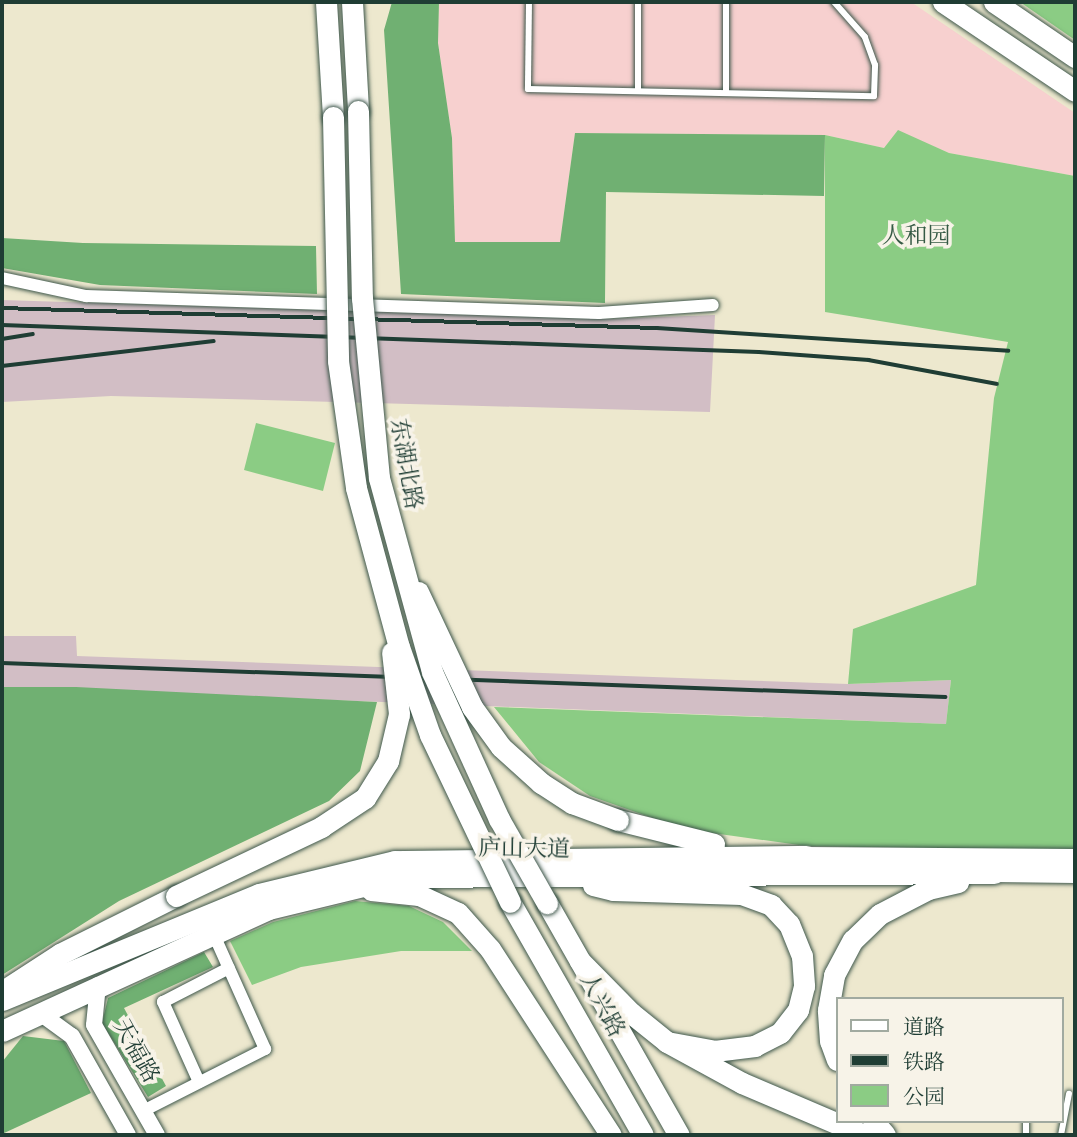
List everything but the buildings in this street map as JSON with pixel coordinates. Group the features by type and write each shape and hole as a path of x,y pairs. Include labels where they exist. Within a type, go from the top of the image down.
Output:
{"main road":[{"path":"2,991 60,954 321,827 365,798 388,761 399,714 387,608 356,488 345,423 338,347 331,48 326,2"},
{"name":"东湖北路","path":"352,2 356,45 369,402 379,478 394,542 432,673 499,819 547,903"},
{"path":"943,2 1075,91"},
{"path":"994,2 1075,57"},
{"path":"394,542 472,707 501,747 541,783 572,803 690,841 806,856"},
{"name":"人兴路","path":"387,608 430,735 510,902 643,1135"},
{"name":"庐山大道","path":"2,1000 258,894 395,861 806,856 1075,858"},
{"path":"836,1057 830,1041 828,1010 834,975 853,940 880,914 928,889 993,873"},
{"name":"庐山大道","path":"2,1031 268,909 348,888 435,875 1075,874"},
{"path":"560,876 613,890 741,894 771,905 789,924 802,956 804,986 798,1010 780,1033 755,1046 716,1051 667,1042"},
{"path":"348,888 419,895 458,913 490,949 611,1135"},
{"name":"人兴路","path":"547,903 679,1135"},
{"path":"580,961 631,1013 667,1042 741,1083 864,1135"}],"street":[{"path":"317,2 331,48"},
{"path":"356,45 362,2"},
{"path":"2,278 86,296 599,313 713,305"},
{"path":"143,1111 265,1049 213,933"},
{"path":"199,1082 163,1002 229,968"},
{"name":"天福路","path":"98,985 94,1025 157,1135"},
{"path":"40,1013 72,1036 128,1135"}],"lane":[{"path":"529,2 528,89 874,96 875,65 865,37 834,2"},
{"path":"638,2 638,91"},
{"path":"726,2 726,93"},
{"path":"1061,1135 1069,1094"}],"shaded area":[{"path":"439,2 911,2 1075,113 1075,176 949,153 898,131 884,148 825,135 575,133 560,242 455,242 452,138 438,43"},
{"path":"2,300 605,319 715,315 710,412 111,396 2,402"},
{"path":"2,636 76,636 77,656 848,684 951,680 946,724 2,687"}],"green space":[{"path":"392,2 439,2 438,43 452,138 455,242 560,242 575,133 825,135 824,196 606,192 605,303 401,294 384,30"},
{"path":"1020,2 1075,2 1075,40"},
{"name":"人和园","path":"898,130 949,153 1075,176 1075,851 806,846 684,829 590,796 539,762 494,707 946,724 951,680 848,684 853,629 976,585 994,398 1008,342 825,312 825,135 884,148"},
{"path":"2,238 83,243 316,246 317,294 100,285 2,268"},
{"path":"256,423 335,443 323,491 244,470"},
{"path":"2,687 76,687 377,702 360,771 329,801 119,901 2,975"},
{"path":"355,901 409,906 443,922 472,951 401,951 301,967 252,985 230,941 273,922"},
{"path":"204,952 213,967 124,1008 166,1086 148,1097 102,1023 108,998"},
{"path":"23,1036 64,1041 91,1093 2,1134 2,1062"}],"railway":[{"path":"2,308 657,328 1008,351"},
{"path":"2,325 759,352 869,360 997,384"},
{"path":"2,339 33,334"},
{"path":"2,366 214,341"},
{"path":"2,663 945,697"}]}
